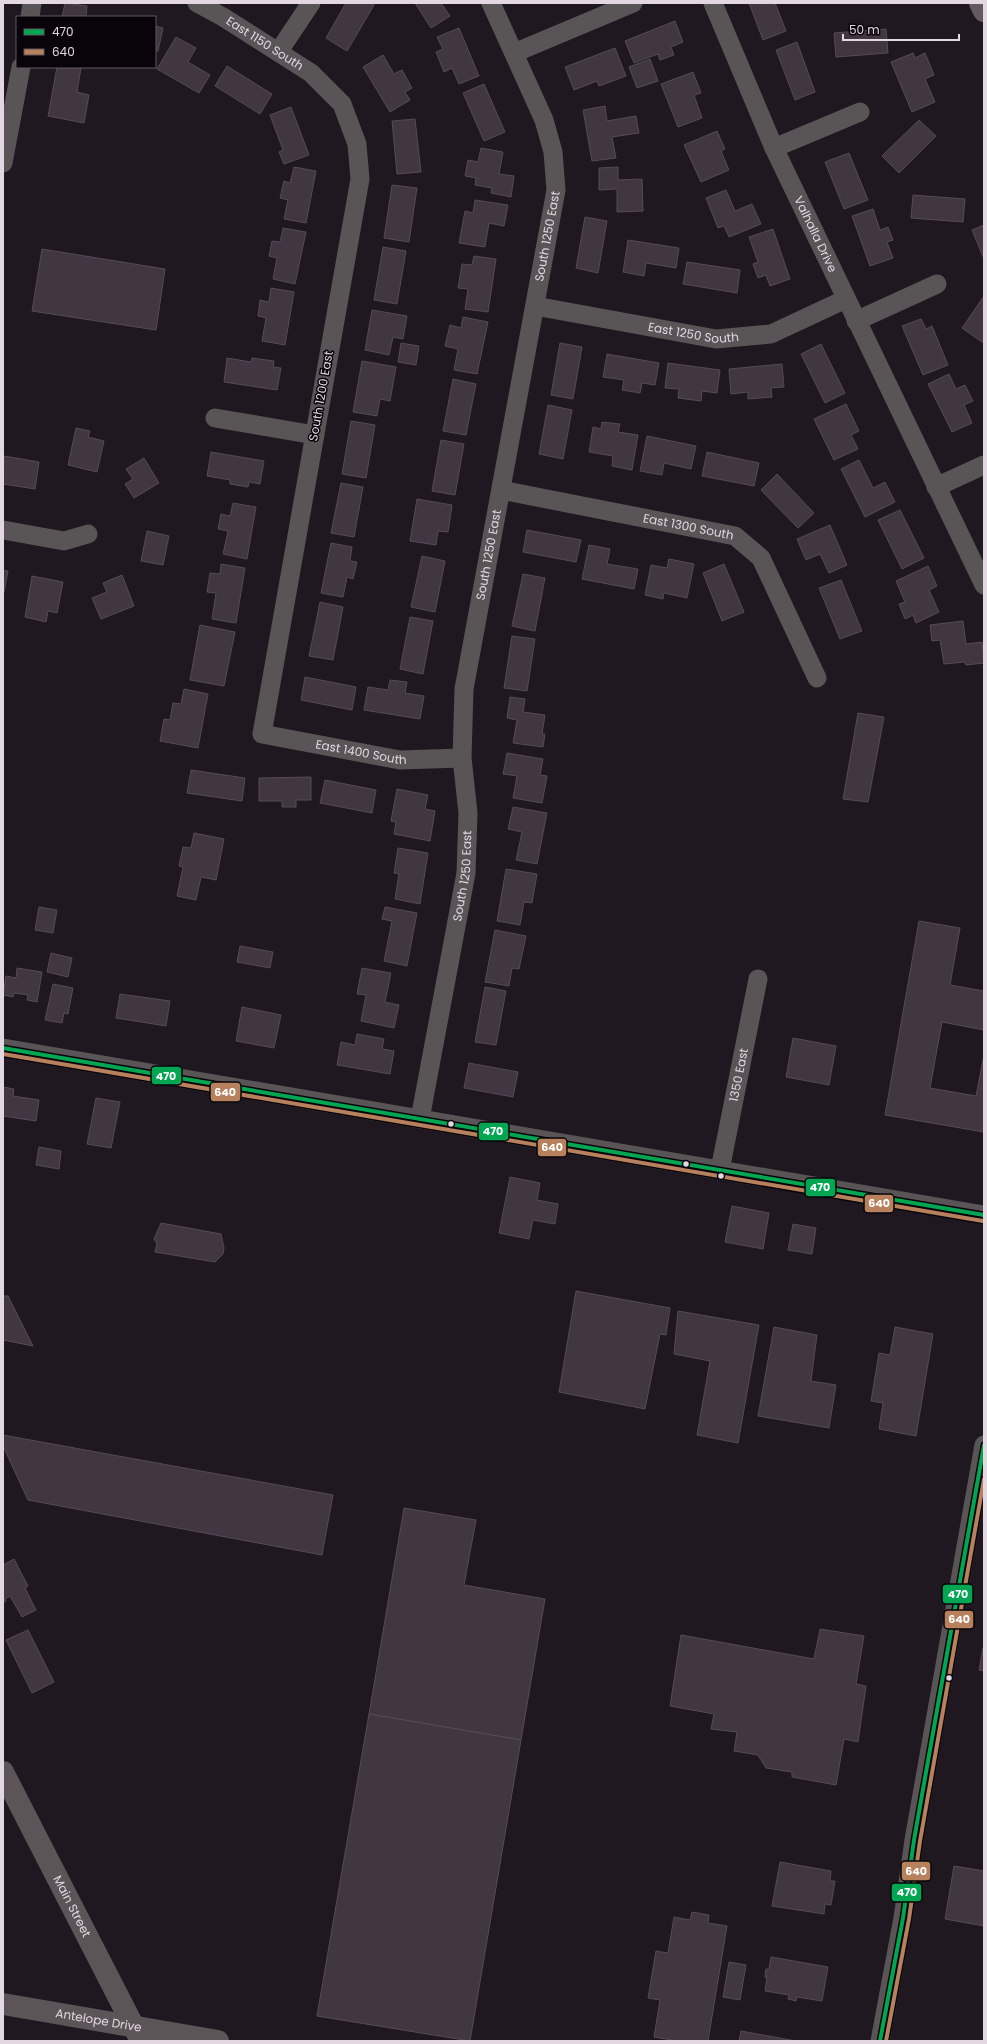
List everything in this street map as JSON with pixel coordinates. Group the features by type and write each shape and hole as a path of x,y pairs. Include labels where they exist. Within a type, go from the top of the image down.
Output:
{"highway":[{"path":"980,3 984,11"}],"main road":[{"name":"Main Street","path":"3,1772 137,2034"},
{"name":"Antelope Drive","path":"3,2004 137,2034 218,2041"}],"street":[{"path":"30,16 32,3"},
{"name":"East 1150 South","path":"197,3 279,51 312,73"},
{"path":"279,51 311,3"},
{"name":"South 1250 East","path":"420,1119 466,873 468,814 462,758 464,689 556,190 553,152 544,120 491,3"},
{"path":"514,53 633,3"},
{"name":"Valhalla Drive","path":"713,3 774,148 984,585"},
{"path":"3,163 21,68"},
{"name":"South 1200 East","path":"262,734 360,179 357,144 342,104 312,73"},
{"path":"774,148 860,112"},
{"path":"856,321 937,284"},
{"name":"East 1250 South","path":"535,306 716,339 771,334 846,299"},
{"path":"214,418 314,435"},
{"path":"936,487 984,464"},
{"name":"East 1300 South","path":"501,490 735,536 761,558 817,678"},
{"path":"3,530 64,541 88,534"},
{"name":"East 1400 South","path":"262,734 400,760 462,758"},
{"name":"1350 East","path":"720,1170 758,979"},
{"path":"3,1048 984,1215"},
{"path":"880,2041 903,1918 914,1840 984,1445"}],"building":[{"path":"65,3 87,6 86,16 62,16"},
{"path":"346,3 370,3 374,5 347,51 326,38"},
{"path":"415,3 441,3 450,16 431,28"},
{"path":"749,3 775,3 786,31 763,40"},
{"path":"675,21 683,42 671,47 674,55 660,60 658,54 634,63 625,41"},
{"path":"156,26 163,28 158,51 156,51"},
{"path":"459,28 479,76 459,84 452,68 444,72 436,52 443,49 437,37"},
{"path":"886,29 888,53 836,57 834,33"},
{"path":"176,37 196,48 188,62 210,75 199,93 157,69"},
{"path":"797,42 815,92 795,100 776,50"},
{"path":"615,48 626,76 599,86 597,81 574,90 565,67"},
{"path":"913,53 915,58 925,53 934,75 925,79 935,102 912,112 891,62"},
{"path":"383,55 394,74 402,70 412,88 405,92 410,100 390,112 363,67"},
{"path":"650,59 658,81 637,88 629,67"},
{"path":"227,66 272,94 260,114 215,86"},
{"path":"57,68 81,68 77,92 89,95 84,123 48,116"},
{"path":"693,72 701,93 694,95 702,118 678,127 661,84"},
{"path":"484,84 505,132 484,141 463,93"},
{"path":"605,106 607,121 636,116 639,133 612,137 616,158 592,161 583,110"},
{"path":"291,107 309,155 284,164 279,152 283,150 270,115"},
{"path":"415,119 421,172 397,174 392,121"},
{"path":"919,120 936,136 899,173 882,156"},
{"path":"717,131 725,149 721,151 729,170 701,182 684,145"},
{"path":"481,148 503,152 499,174 514,176 511,197 491,193 492,188 475,185 476,178 465,176 468,160 478,162"},
{"path":"849,153 868,200 844,209 825,162"},
{"path":"294,167 316,171 306,223 284,219 288,200 280,198 284,181 290,183"},
{"path":"618,167 618,180 642,179 643,211 617,212 617,189 599,190 599,168"},
{"path":"392,185 417,188 409,242 384,238"},
{"path":"726,190 735,211 752,204 761,224 729,237 724,226 718,228 706,198"},
{"path":"913,195 965,199 963,222 911,218"},
{"path":"475,200 508,205 504,226 489,223 485,247 459,243 465,211 473,213"},
{"path":"873,209 880,230 888,227 893,240 887,242 893,258 870,266 852,216"},
{"path":"585,217 607,221 598,273 576,268"},
{"path":"984,225 984,259 972,230"},
{"path":"283,228 306,232 295,284 273,279 277,258 269,256 272,241 280,242"},
{"path":"773,229 790,279 770,286 766,275 758,278 753,264 758,262 749,237"},
{"path":"628,240 679,248 676,268 646,263 644,276 623,272"},
{"path":"383,247 406,251 397,304 374,300"},
{"path":"42,249 165,269 156,330 32,311"},
{"path":"474,256 496,259 488,312 465,309 468,289 458,288 462,264 472,265"},
{"path":"687,262 740,270 737,293 683,284"},
{"path":"271,288 294,292 285,345 262,341 266,318 258,316 260,300 269,302"},
{"path":"984,296 984,340 982,342 962,328"},
{"path":"372,310 407,316 403,339 393,337 389,355 365,350"},
{"path":"463,317 488,322 477,374 454,370 458,349 445,346 450,325 461,328"},
{"path":"921,319 926,329 932,326 948,365 923,375 902,326"},
{"path":"401,343 419,346 416,365 398,362"},
{"path":"560,343 582,347 573,399 551,395"},
{"path":"821,344 845,393 825,403 801,354"},
{"path":"607,354 659,363 655,385 642,383 640,393 622,390 624,380 603,377"},
{"path":"227,358 251,362 252,358 274,361 273,367 281,368 277,390 224,382"},
{"path":"362,361 396,367 390,401 380,399 377,416 353,412"},
{"path":"668,363 720,370 717,393 702,391 701,401 678,398 679,389 665,388"},
{"path":"782,364 784,387 771,388 772,397 748,399 748,392 731,394 729,369"},
{"path":"949,374 956,389 965,385 973,401 964,405 972,423 952,432 928,384"},
{"path":"453,379 476,384 466,435 443,431"},
{"path":"846,404 859,431 851,435 858,449 834,460 814,419"},
{"path":"548,405 572,410 563,459 539,454"},
{"path":"351,421 375,425 366,478 342,474"},
{"path":"602,422 620,424 618,432 638,435 632,470 612,466 613,456 589,452 593,427 601,429"},
{"path":"76,428 90,431 88,437 104,441 97,472 68,465"},
{"path":"647,436 696,446 691,469 664,463 662,475 640,471"},
{"path":"441,440 464,444 455,495 432,491"},
{"path":"211,452 264,461 260,484 249,482 248,487 230,484 230,480 207,476"},
{"path":"707,452 759,463 754,486 702,476"},
{"path":"4,456 39,462 35,489 3,484"},
{"path":"144,458 159,483 134,498 125,484 133,479 126,469"},
{"path":"859,460 873,488 885,482 895,502 865,517 841,469"},
{"path":"777,474 814,513 798,528 761,490"},
{"path":"341,483 363,487 354,537 331,533"},
{"path":"417,499 452,505 448,532 438,531 436,545 410,541"},
{"path":"233,503 256,507 247,559 223,554 228,531 218,529 221,514 230,516"},
{"path":"900,510 924,558 902,569 878,520"},
{"path":"830,525 847,565 829,573 820,554 806,560 797,539"},
{"path":"527,530 581,540 576,562 523,552"},
{"path":"147,531 169,536 163,565 141,561"},
{"path":"331,543 352,547 350,561 357,562 353,579 347,577 343,597 321,593"},
{"path":"589,545 610,549 607,564 638,569 634,589 582,579"},
{"path":"422,556 445,561 435,612 411,607"},
{"path":"669,559 694,564 687,598 664,593 663,599 645,595 651,565 667,568"},
{"path":"221,564 245,568 236,623 212,619 216,593 207,592 210,573 220,574"},
{"path":"724,564 744,612 722,621 703,573"},
{"path":"928,566 937,586 929,590 939,612 916,623 913,615 905,619 899,604 905,602 896,581"},
{"path":"3,570 8,571 3,597"},
{"path":"523,574 545,578 535,631 512,626"},
{"path":"122,575 134,606 101,619 92,598 107,592 103,583"},
{"path":"32,576 63,582 57,613 48,611 46,622 25,617"},
{"path":"841,580 862,631 840,639 819,588"},
{"path":"320,602 343,607 333,660 309,656"},
{"path":"410,617 433,621 423,674 400,669"},
{"path":"963,621 966,644 982,642 984,663 966,665 965,662 944,664 940,640 932,641 930,625"},
{"path":"200,625 235,632 224,686 190,680"},
{"path":"512,636 535,639 527,691 504,688"},
{"path":"305,677 356,687 352,710 301,700"},
{"path":"390,680 407,682 405,693 424,696 420,719 364,710 368,687 388,690"},
{"path":"184,689 208,694 198,748 160,741 164,719 170,720 173,703 181,704"},
{"path":"510,697 525,699 523,712 545,715 542,734 545,734 543,747 513,743 517,720 507,718"},
{"path":"858,713 884,717 868,802 843,799"},
{"path":"507,753 543,759 540,775 547,776 542,803 513,798 517,776 503,774"},
{"path":"191,770 245,778 242,801 187,793"},
{"path":"311,777 311,800 296,800 296,807 282,807 282,801 259,801 259,778"},
{"path":"325,780 376,790 372,813 320,803"},
{"path":"397,789 428,795 425,809 435,811 430,841 394,834 396,822 391,821"},
{"path":"513,807 547,813 537,864 516,860 522,832 508,829"},
{"path":"194,833 224,839 216,880 201,877 196,900 177,896 183,867 179,866 183,847 191,848"},
{"path":"398,848 428,853 420,904 395,899 399,874 394,873"},
{"path":"506,869 537,874 532,903 524,902 520,925 497,921"},
{"path":"39,907 57,910 53,933 35,930"},
{"path":"385,907 417,913 407,966 384,961 392,921 382,919"},
{"path":"919,921 960,928 950,985 984,991 984,1030 942,1022 930,1088 976,1096 984,1055 984,1132 885,1115"},
{"path":"495,930 526,936 519,969 512,968 509,986 485,982"},
{"path":"240,946 273,952 270,968 237,962"},
{"path":"51,953 72,958 68,977 47,972"},
{"path":"17,968 42,972 37,1002 27,1000 28,995 14,993 13,997 3,995 6,976 16,978"},
{"path":"362,968 391,973 385,1002 399,1005 394,1028 361,1021 366,995 357,994"},
{"path":"53,984 73,988 68,1014 64,1013 62,1023 45,1020"},
{"path":"485,987 506,991 496,1045 475,1042"},
{"path":"120,994 170,1001 166,1026 116,1018"},
{"path":"242,1007 281,1015 274,1048 236,1041"},
{"path":"357,1034 384,1039 382,1049 394,1051 390,1074 337,1065 341,1042 355,1045"},
{"path":"793,1038 836,1046 829,1085 786,1077"},
{"path":"469,1063 518,1072 513,1097 464,1088"},
{"path":"3,1087 14,1089 13,1096 39,1100 36,1121 3,1116"},
{"path":"96,1098 120,1102 111,1148 87,1144"},
{"path":"39,1147 61,1151 59,1169 36,1165"},
{"path":"510,1177 540,1183 537,1200 558,1204 555,1224 533,1220 529,1239 499,1233"},
{"path":"732,1206 769,1213 763,1249 725,1242"},
{"path":"161,1223 221,1234 224,1248 223,1254 215,1262 155,1252 157,1244 154,1239"},
{"path":"793,1224 816,1228 812,1254 788,1250"},
{"path":"576,1291 670,1308 666,1335 660,1334 645,1409 559,1392"},
{"path":"3,1296 8,1296 33,1346 3,1340"},
{"path":"678,1311 759,1325 738,1443 697,1435 710,1361 674,1354"},
{"path":"774,1327 817,1335 811,1381 836,1385 829,1428 758,1416"},
{"path":"895,1327 933,1334 916,1436 879,1429 883,1403 871,1401 879,1353 890,1355"},
{"path":"3,1435 333,1495 322,1555 28,1500 3,1446"},
{"path":"404,1508 476,1520 464,1585 545,1599 521,1740 369,1714"},
{"path":"14,1559 28,1586 25,1588 36,1610 22,1617 10,1596 5,1599 6,1601 3,1603 3,1565"},
{"path":"820,1629 864,1636 856,1684 866,1686 858,1742 844,1739 836,1785 792,1777 792,1772 766,1768 758,1755 734,1751 737,1732 711,1729 714,1714 670,1706 681,1635 814,1659"},
{"path":"28,1630 54,1682 32,1693 6,1640"},
{"path":"984,1648 984,1671 979,1670"},
{"path":"369,1714 521,1740 470,2041 317,2016"},
{"path":"780,1862 831,1871 830,1881 835,1881 831,1905 825,1904 824,1914 772,1906"},
{"path":"954,1866 984,1871 984,1926 945,1919"},
{"path":"692,1912 709,1915 708,1923 727,1926 708,2041 678,2041 654,2037 660,2000 648,1998 656,1951 668,1953 674,1917 690,1920"},
{"path":"771,1957 828,1967 822,2001 797,1997 796,2001 788,1999 789,1995 765,1991 767,1977 765,1977 766,1969 769,1969"},
{"path":"729,1962 746,1965 740,2000 723,1997"},
{"path":"741,2031 796,2041 739,2041"}],"transit line":[{"name":"470","path":"3,1048 984,1215"},
{"name":"640","path":"3,1054 983,1221"},
{"name":"470","path":"880,2041 903,1918 914,1840 984,1445"},
{"name":"640","path":"886,2041 909,1919 920,1841 984,1479"}]}
